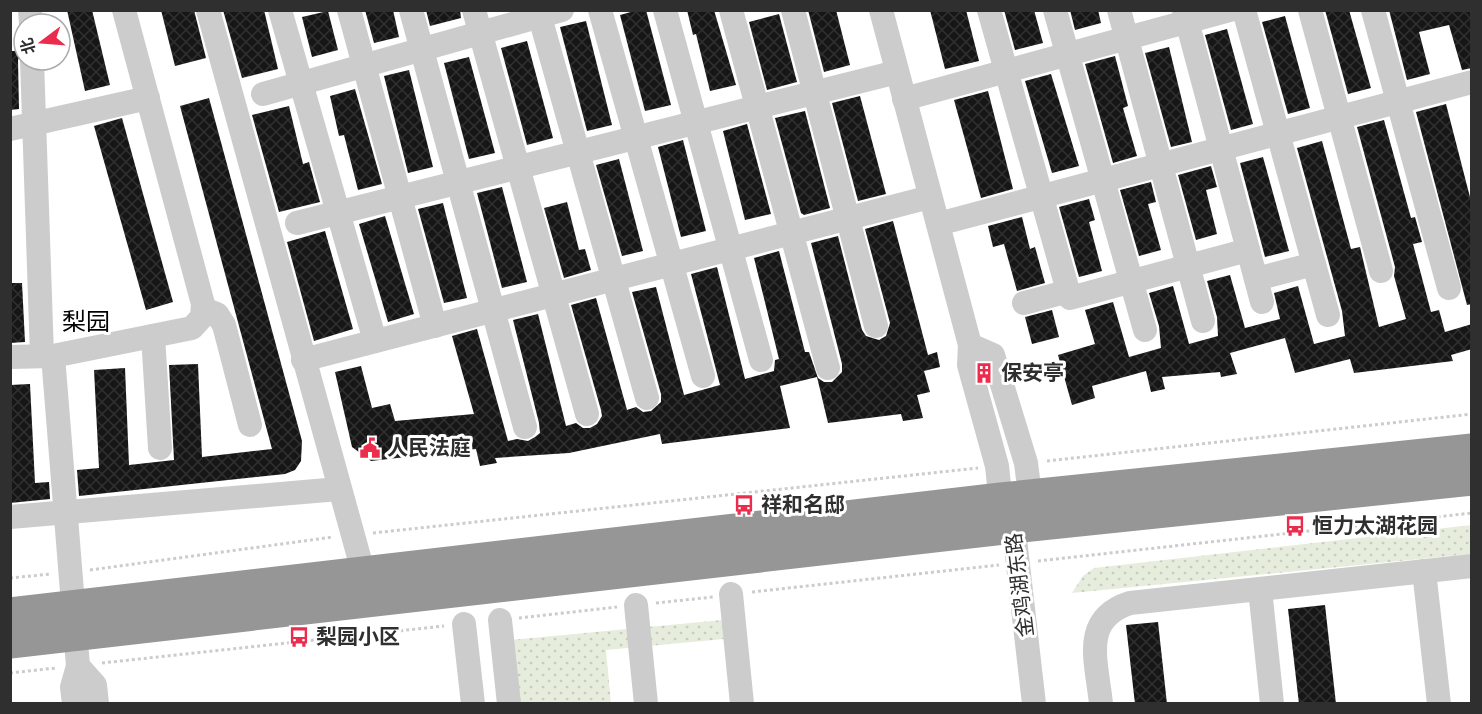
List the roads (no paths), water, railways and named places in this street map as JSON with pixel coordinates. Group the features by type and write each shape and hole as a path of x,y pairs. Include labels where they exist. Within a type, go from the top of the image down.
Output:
{"highway":[{"path":"10,642 76,636 367,585 1015,512 1472,450"},
{"path":"1015,512 1472,479"},
{"path":"10,614 76,636"}],"street":[{"path":"10,357 47,356 192,328 202,317 202,309 124,10"},
{"path":"208,10 351,535 367,585"},
{"path":"280,10 375,341"},
{"path":"349,10 435,326"},
{"path":"411,10 525,427"},
{"path":"600,10 703,376"},
{"path":"665,10 761,360"},
{"path":"731,10 828,368"},
{"path":"793,10 876,326"},
{"path":"881,10 938,224 1472,82"},
{"path":"989,10 1070,298 1248,250"},
{"path":"1055,10 1145,330"},
{"path":"1119,10 1203,321"},
{"path":"904,99 1126,39 1186,16 1230,10"},
{"path":"1244,10 1328,315"},
{"path":"1310,10 1381,271"},
{"path":"1373,10 1449,288"},
{"path":"263,94 422,49 477,22 547,13 578,153 647,398"},
{"path":"1186,16 1259,290 1314,264"},
{"path":"477,22 587,414"},
{"path":"33,72 47,356 76,636 72,687 74,704"},
{"path":"297,224 897,72"},
{"path":"10,129 148,98"},
{"path":"303,360 930,197"},
{"name":"金鸡湖东路","path":"938,224 970,345 993,354 1010,465 1034,704"},
{"path":"1024,303 1069,291"},
{"path":"202,309 217,314 224,325 250,425"},
{"path":"153,336 160,448"},
{"path":"10,518 339,489"},
{"path":"1101,704 1096,639 1098,626 1106,614 1130,603 1472,566"},
{"path":"1424,571 1439,704"},
{"path":"1260,589 1272,704"},
{"path":"731,594 742,704"},
{"path":"636,605 646,704"},
{"path":"500,620 509,704"},
{"path":"464,624 473,704"},
{"path":"76,636 94,685 97,704"}],"place":[{"name":"保安亭","path":"984,373"},
{"name":"人民法庭","path":"370,448"},
{"name":"祥和名邸","path":"744,505"},
{"name":"恒力太湖花园","path":"1295,526"},
{"name":"梨园小区","path":"299,637"}],"district":[{"name":"梨园","path":"86,322"}]}
